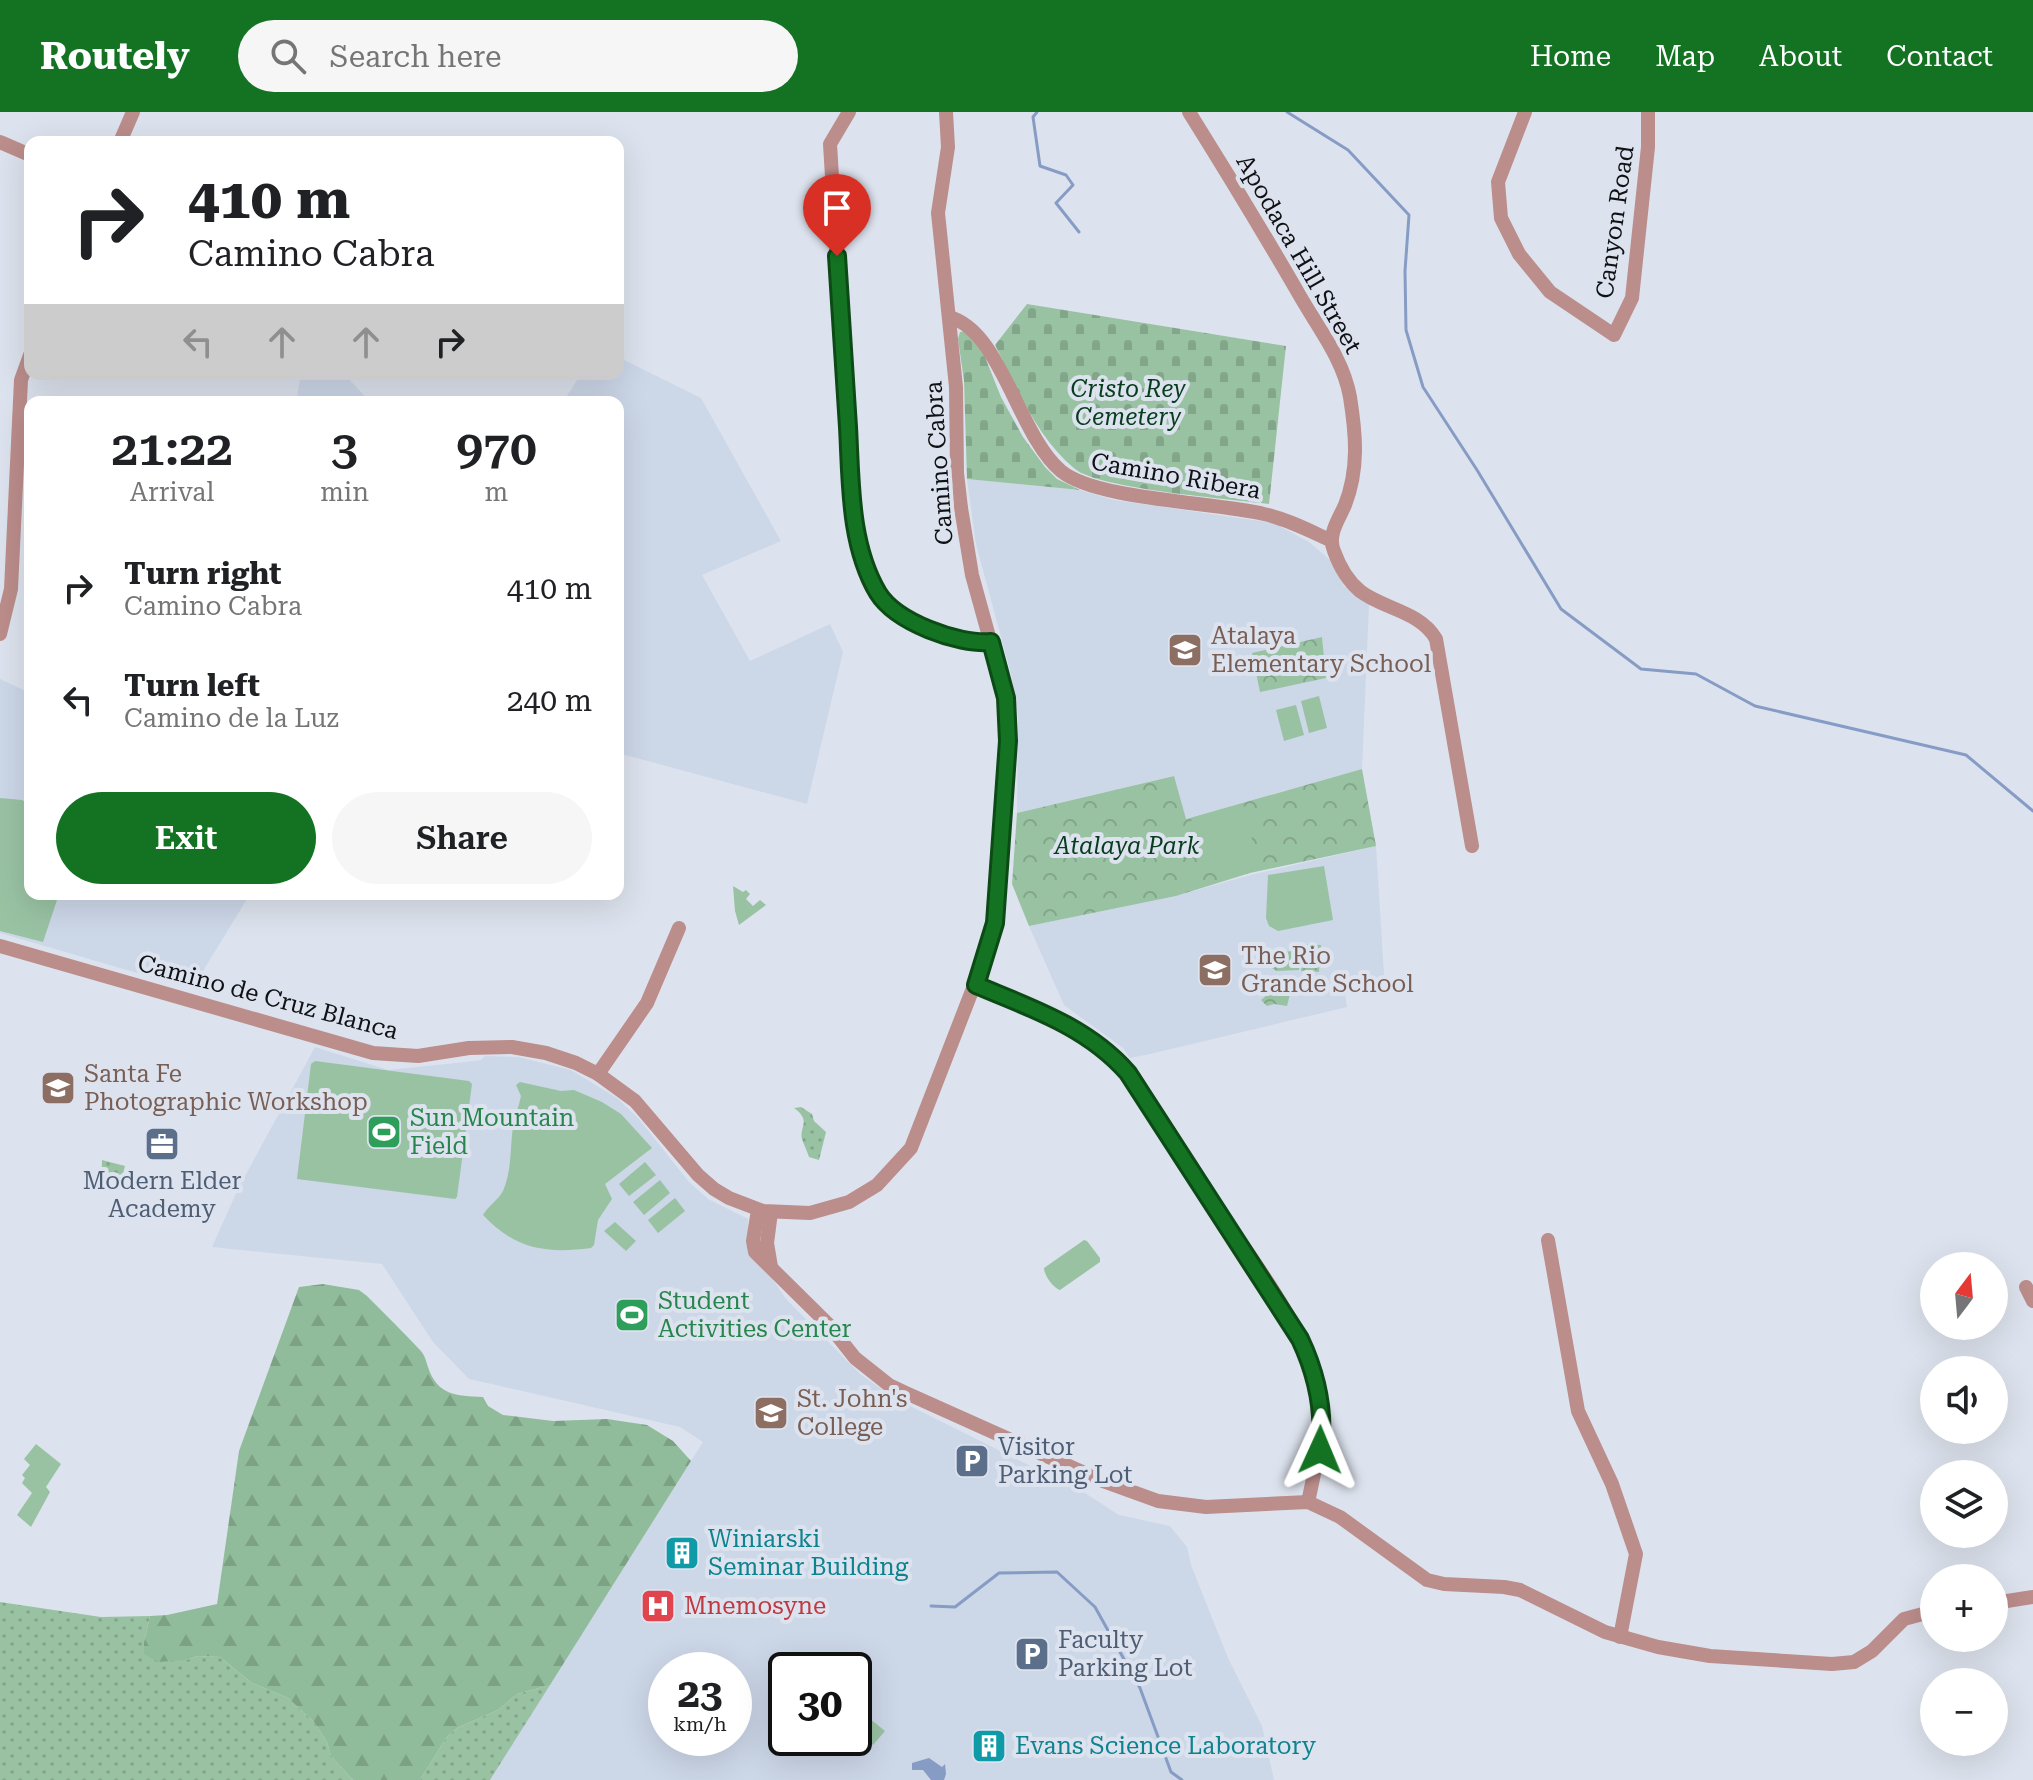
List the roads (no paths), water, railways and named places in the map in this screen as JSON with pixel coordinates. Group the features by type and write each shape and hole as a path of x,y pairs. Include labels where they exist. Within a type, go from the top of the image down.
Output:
{"street":[{"path":"123,136 133,112"},
{"path":"849,112 830,144 852,499 865,562 879,594 895,611 965,641 991,642"},
{"name":"Camino Cabra","path":"764,1211 795,1213 828,1209 861,1195 887,1176 911,1148 976,985 995,923 1008,741 1006,698 972,575 957,473 956,387 938,213 948,147 946,112"},
{"name":"Apodaca Hill Street","path":"1189,112 1320,325 1347,383 1355,434 1355,467 1332,541"},
{"name":"Canyon Road","path":"1525,112 1498,182 1501,218 1519,254 1550,292 1614,335 1632,298 1648,147 1648,112"},
{"path":"0,142 24,152"},
{"name":"Camino Ribera","path":"949,317 971,327 988,348 1019,413 1050,460 1076,480 1102,489 1267,514 1332,541"},
{"path":"0,634 11,589 21,380 24,372"},
{"path":"1332,541 1334,552 1349,579 1361,592 1422,623 1436,639 1472,846"},
{"path":"598,1074 647,1003 679,928"},
{"name":"Camino de Cruz Blanca","path":"0,946 373,1053 418,1056 469,1048 512,1047 546,1053 576,1063 598,1074 635,1101 705,1182 729,1198 764,1211"},
{"path":"976,985 1083,1033 1115,1059 1148,1103 1283,1309 1309,1359 1320,1398 1322,1433 1308,1502"},
{"path":"764,1211 753,1241 755,1252 828,1324 855,1358 889,1385 1135,1495 1185,1506 1308,1502 1340,1517 1427,1580 1520,1590 1620,1637 1710,1656 1846,1663 1861,1659 1872,1651 1904,1619 1920,1615"},
{"path":"1548,1240 1578,1411 1612,1484 1636,1554 1620,1637"},
{"path":"2026,1287 2033,1301"},
{"path":"2008,1601 2033,1597"}],"water":[{"path":"929,1758 942,1767 945,1764 944,1780 931,1780 923,1770 912,1770 912,1763"}],"waterway":[{"path":"1037,112 1033,117 1040,166 1066,175 1073,185 1056,203 1079,232"},
{"path":"1287,112 1348,150 1409,215 1405,271 1406,330 1423,387 1561,609 1641,669 1696,674 1755,706 1966,755 2033,811"},
{"path":"931,1606 955,1607 999,1573 1057,1572 1095,1607 1140,1688 1171,1772 1182,1780"}],"place":[{"name":"Atalaya Elementary School","path":"1185,650"},
{"name":"The Rio Grande School","path":"1215,970"},
{"name":"Santa Fe Photographic Workshop","path":"58,1088"},
{"name":"Sun Mountain Field","path":"384,1132"},
{"name":"Modern Elder Academy","path":"162,1144"},
{"name":"Student Activities Center","path":"632,1315"},
{"name":"St. John's College","path":"771,1413"},
{"name":"Visitor Parking Lot","path":"972,1461"},
{"name":"Winiarski Seminar Building","path":"682,1553"},
{"name":"Mnemosyne","path":"658,1606"},
{"name":"Faculty Parking Lot","path":"1032,1654"},
{"name":"Evans Science Laboratory","path":"989,1746"}],"park label":[{"name":"Cristo Rey Cemetery","path":"1128,403"},
{"name":"Atalaya Park","path":"1127,846"}]}
